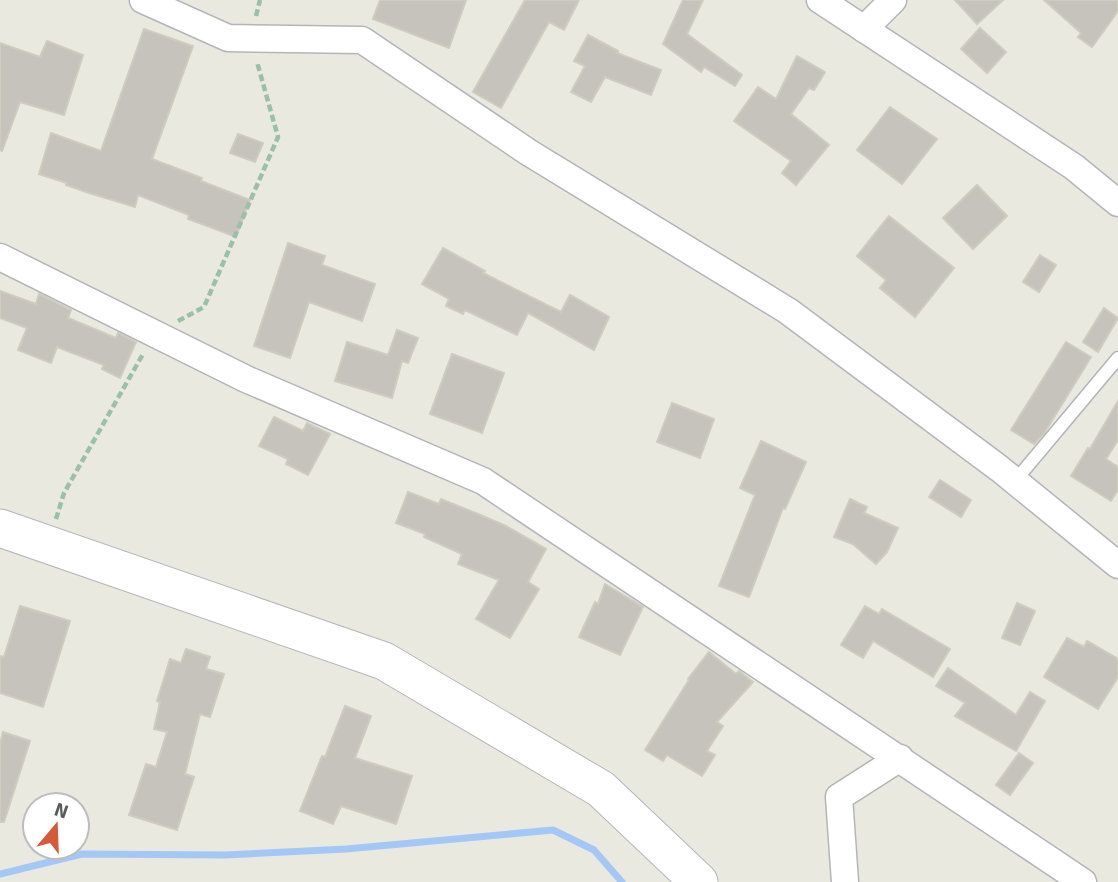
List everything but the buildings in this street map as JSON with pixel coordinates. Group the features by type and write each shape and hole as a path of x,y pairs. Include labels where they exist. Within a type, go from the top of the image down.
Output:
{"main road":[{"path":"0,528 384,661 601,789 699,882"}],"street":[{"path":"143,0 228,38 362,40 528,152 788,311 1014,481 1118,565"},
{"path":"820,0 1074,167 1118,203"},
{"path":"864,29 893,0"},
{"path":"0,257 246,379 483,481 1083,882"},
{"path":"845,882 839,797 900,758"}],"lane":[{"path":"1014,481 1118,358"}],"path":[{"path":"48,545 64,493 154,334 204,307 278,137 251,38"}],"waterway":[{"path":"0,874 82,854 225,855 346,849 553,830 594,850 622,882"}]}
